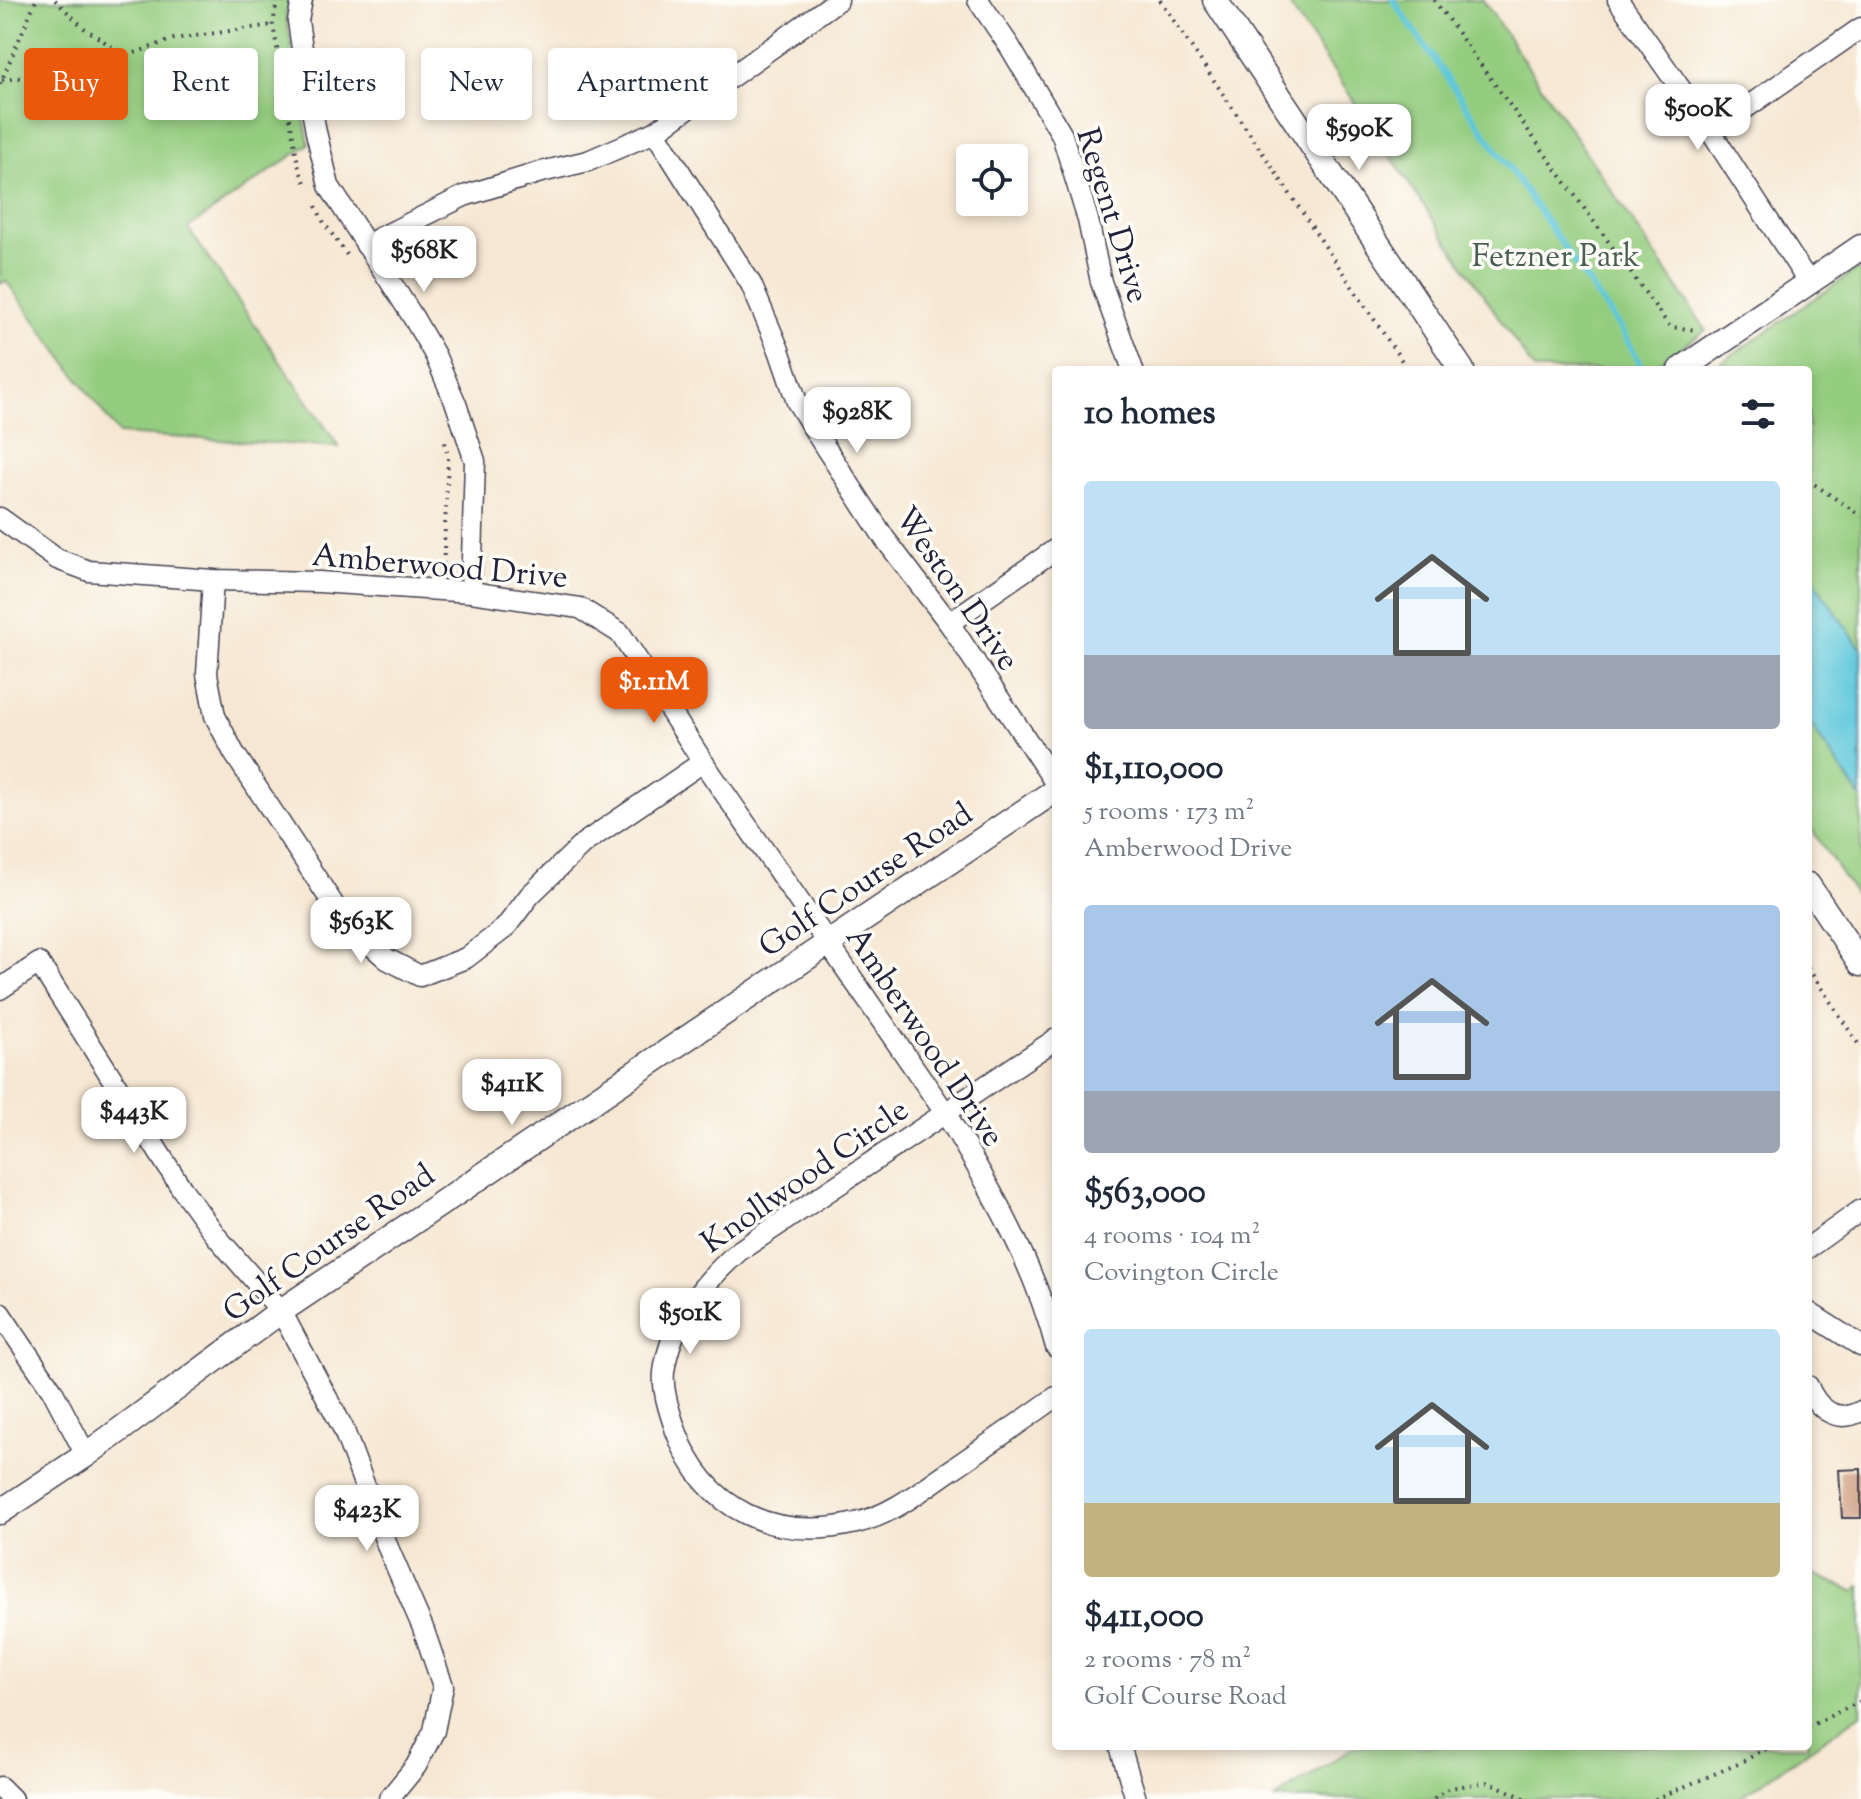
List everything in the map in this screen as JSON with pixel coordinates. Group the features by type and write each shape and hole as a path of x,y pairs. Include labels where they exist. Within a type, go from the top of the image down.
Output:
{"street":[{"path":"302,0 298,21 316,132 329,186 435,355 475,461 471,592"},
{"path":"366,245 464,196 588,161 655,132 838,0"},
{"name":"Regent Drive","path":"978,0 1062,135 1088,220 1101,282 1132,366"},
{"path":"1215,0 1459,366"},
{"path":"1618,0 1711,132 1809,283"},
{"path":"1711,132 1861,28"},
{"name":"Weston Drive","path":"655,132 751,284 797,402 885,539 949,623 1052,778"},
{"path":"1686,366 1861,247"},
{"name":"Amberwood Drive","path":"0,518 57,559 89,571 471,592 580,608 620,633 703,762 946,1114 980,1169 1024,1256 1052,1330"},
{"path":"949,623 1052,552"},
{"path":"213,580 207,674 215,716 234,753 345,922 387,959 420,976 466,958 505,928 530,895 584,843 703,762"},
{"name":"Golf Course Road","path":"0,1512 86,1455 281,1311 1052,793"},
{"path":"1812,891 1861,964"},
{"path":"0,989 39,963 182,1189 217,1237 281,1311 343,1428 443,1686 434,1731 416,1766 389,1799"},
{"name":"Knollwood Circle","path":"1052,1042 739,1251 712,1275 685,1311 671,1342 663,1375 668,1408 681,1443 698,1473 723,1498 751,1519 789,1528 857,1523 896,1508 1052,1400"},
{"path":"1812,1245 1861,1210"},
{"path":"0,1313 52,1390 86,1455"},
{"path":"1812,1315 1861,1346"},
{"path":"1812,1394 1817,1405 1837,1416 1854,1415 1861,1411"},
{"path":"1121,1750 1136,1799"},
{"path":"0,1787 12,1799"}],"path":[{"path":"1,82 36,0"},
{"path":"55,0 84,28 114,48"},
{"path":"277,0 273,25 299,169 324,223 349,258"},
{"path":"1160,0 1405,366"},
{"path":"1434,0 1670,327 1706,330 1706,353"},
{"path":"128,55 174,39 273,25"},
{"path":"1,82 24,79"},
{"path":"442,590 448,458 443,433"},
{"path":"1812,483 1861,516"},
{"path":"1812,974 1861,1048"},
{"path":"1812,1725 1861,1701"},
{"path":"1655,1799 1764,1750"},
{"path":"1434,1799 1449,1788 1489,1782 1526,1799"}],"green space":[{"path":"0,0 290,0 286,15 292,48 274,48 274,120 305,120 309,144 188,228 339,447 119,434 6,281 0,284"},
{"name":"Fetzner Park","path":"1286,0 1483,0 1706,330 1655,366 1531,366"},
{"path":"1861,267 1861,903 1812,830 1812,366 1716,366"},
{"path":"1812,1574 1854,1591 1861,1586 1861,1714 1812,1748"},
{"path":"1349,1750 1809,1750 1738,1799 1275,1799"}],"water":[{"path":"1812,578 1861,649 1861,798 1812,727"}],"building":[{"path":"1861,1469 1861,1518 1842,1518 1839,1470"}],"waterway":[{"path":"1393,0 1622,331 1642,366"}]}
